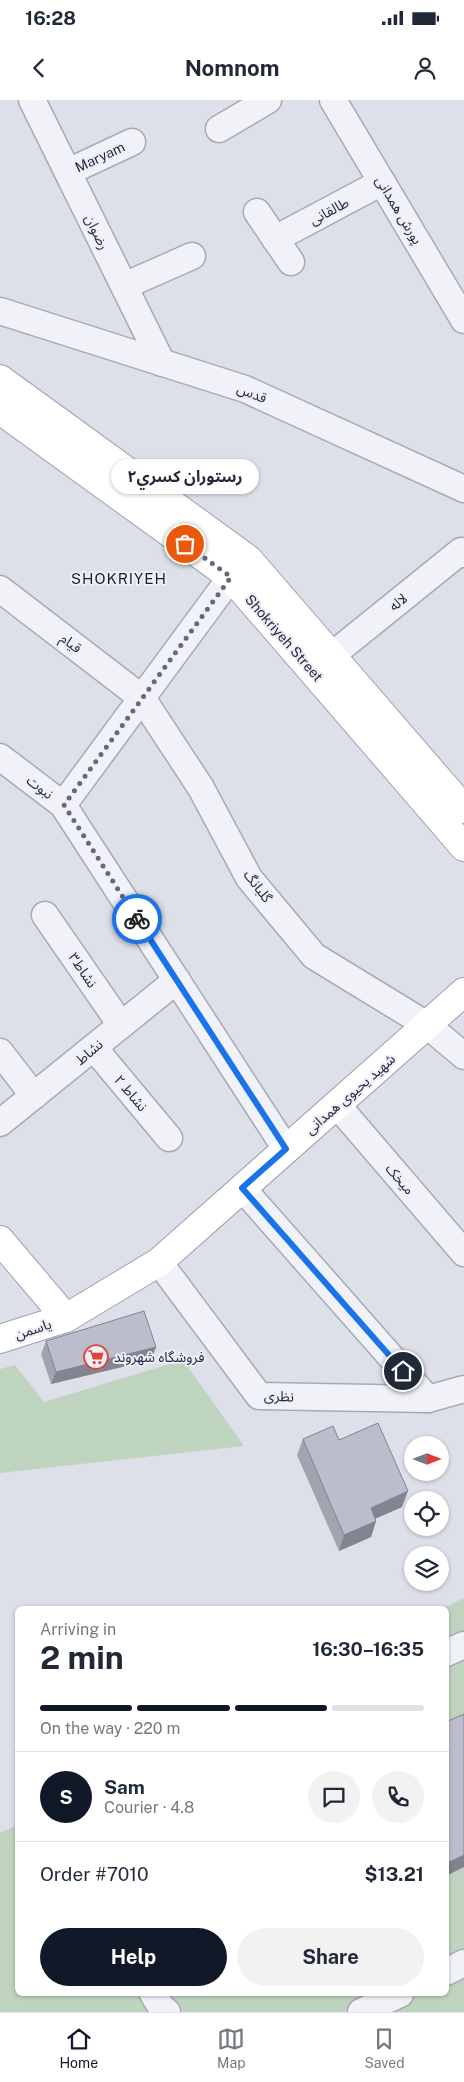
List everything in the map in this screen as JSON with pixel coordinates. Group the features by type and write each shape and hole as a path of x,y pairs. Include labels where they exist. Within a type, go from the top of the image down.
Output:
{"main road":[{"name":"Shokriyeh Street","path":"0,379 248,559 464,809"},
{"name":"Shokriyeh Street","path":"0,410 231,577 464,847"},
{"name":"شهید یحیوی همدانی","path":"66,1318 159,1262 464,992"},
{"path":"0,1240 66,1318"},
{"name":"یاسمن","path":"0,1340 66,1318"}],"street":[{"name":"رضوان","path":"32,100 162,363"},
{"path":"219,129 268,100"},
{"name":"پورش همدانی","path":"333,100 464,320"},
{"name":"Maryam","path":"68,172 132,142"},
{"name":"طالقانی","path":"276,239 382,182"},
{"path":"258,212 291,262"},
{"path":"124,286 192,256"},
{"name":"قدس","path":"0,312 245,389 464,489"},
{"path":"0,329 30,321"},
{"name":"لاله","path":"332,656 461,551 464,554"},
{"path":"64,805 231,577"},
{"name":"قیام","path":"0,589 142,698"},
{"name":"گلبانگ","path":"142,698 201,788 249,878 314,956 427,1025 464,1056"},
{"name":"نبوت","path":"0,757 64,805 286,1149"},
{"name":"نشاط۳","path":"45,915 121,1026"},
{"name":"نشاط","path":"0,1123 177,980"},
{"name":"نشاط ۲","path":"94,1048 169,1138"},
{"path":"0,1052 34,1096"},
{"name":"میخک","path":"337,1105 464,1252"},
{"path":"242,1188 428,1399"},
{"name":"نظری","path":"159,1262 259,1396 428,1399 464,1389"},
{"path":"449,1652 464,1646"},
{"path":"449,1970 464,1963"},
{"path":"154,1996 161,2007 167,2012"},
{"path":"361,2012 396,1996"}],"green space":[{"path":"183,1360 244,1446 0,1473 0,1369 15,1365 44,1402"},
{"path":"464,1598 464,2012 0,2012 0,1833 15,1826 15,1996 449,1996 449,1606 447,1606"}],"building":[{"name":"فروشگاه شهروند","path":"144,1311 156,1347 56,1372 46,1341"},
{"path":"378,1423 408,1491 404,1491 404,1493 371,1508 376,1521 344,1535 303,1439 333,1426 339,1440"},
{"path":"464,1714 464,1855 449,1862 449,1721"}],"way so far":[{"path":"137,919 64,805 231,577 185,544"}],"place":[{"name":"رستوران کسري٢","path":"185,544"},
{"name":"فروشگاه شهروند","path":"96,1357"}],"district":[{"name":"SHOKRIYEH","path":"119,578"}],"route":[{"path":"137,919 286,1149 242,1188 403,1371"}]}
